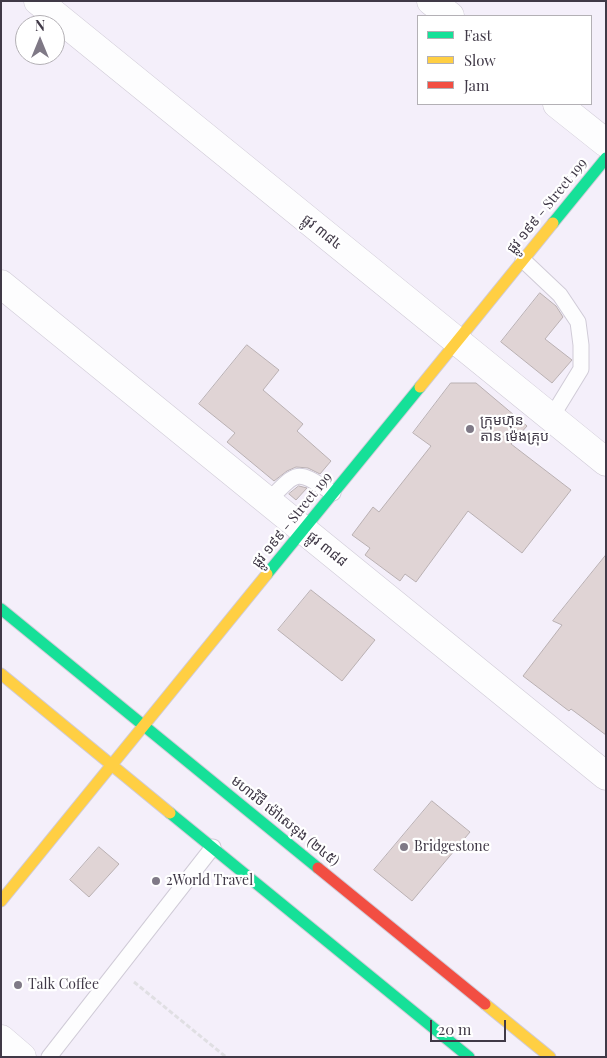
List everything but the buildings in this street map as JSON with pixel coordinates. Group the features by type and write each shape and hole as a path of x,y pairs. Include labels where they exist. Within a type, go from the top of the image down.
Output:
{"main road":[{"name":"ផ្លូវ ១៩៩ - Street 199","path":"1,902 606,158"},
{"name":"មហាវិថី ម៉ៅសេទុង (២៤៥)","path":"1,609 550,1057"},
{"path":"1,674 469,1057"}],"street":[{"name":"ផ្លូវ ៣៨៤","path":"38,1 606,462"},
{"path":"431,1 449,15"},
{"path":"558,105 606,143"},
{"name":"ផ្លូវ ៣៨៨","path":"1,284 606,776"},
{"path":"1,1039 22,1057"}],"lane":[{"path":"522,260 560,295 578,322 581,345 581,369 551,418"},
{"path":"268,501 290,478 298,476 307,477 333,493"},
{"path":"49,1057 213,847"}],"path":[{"path":"118,969 226,1057"}],"traffic: fast":[{"path":"553,223 606,158"},
{"path":"267,574 420,387"},
{"path":"1,609 318,868"},
{"path":"170,813 469,1057"}],"traffic: slow":[{"path":"420,387 553,223"},
{"path":"1,901 267,574"},
{"path":"1,674 170,813"},
{"path":"485,1004 550,1057"}],"traffic: jam":[{"path":"318,868 485,1004"}],"place":[{"name":"ក្រុមហ៊ុន តាន ម៉េងគ្រុប","path":"470,429"},
{"name":"Bridgestone","path":"404,847"},
{"name":"2World Travel","path":"156,881"},
{"name":"Talk Coffee","path":"18,985"}]}
